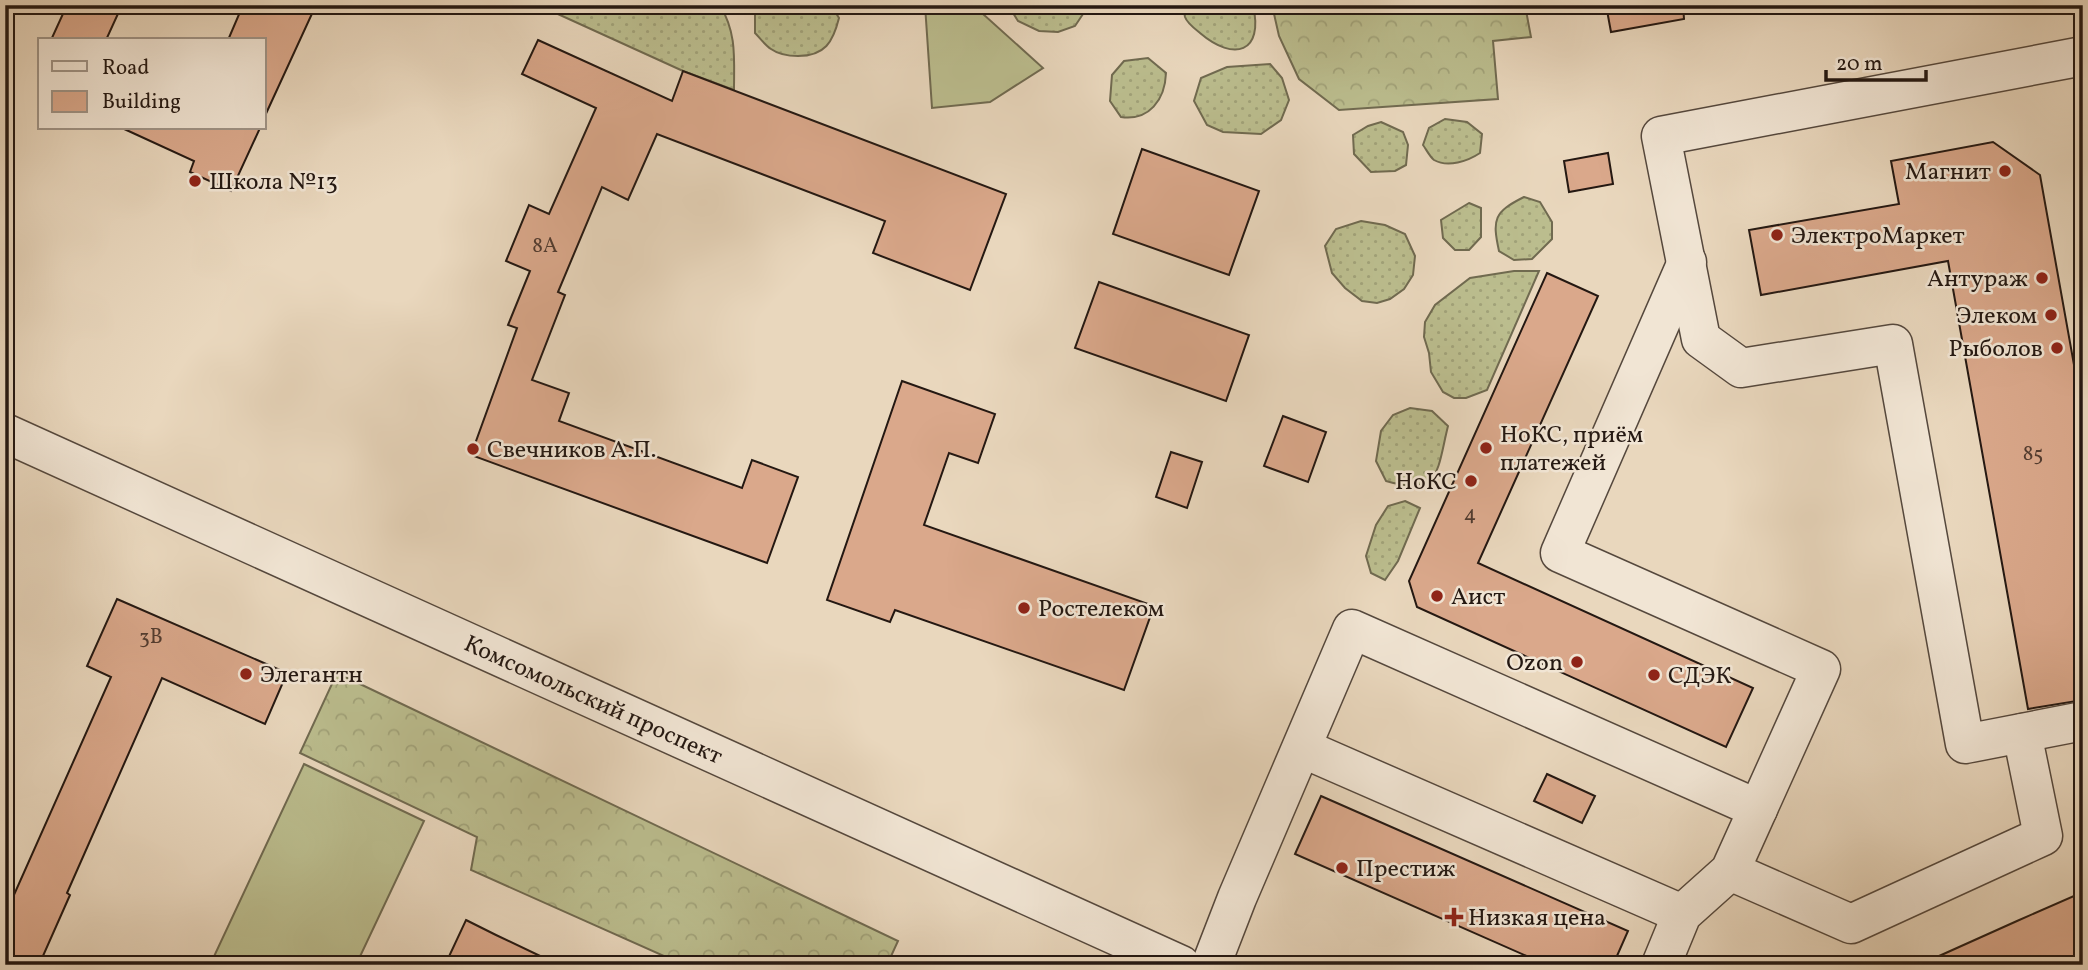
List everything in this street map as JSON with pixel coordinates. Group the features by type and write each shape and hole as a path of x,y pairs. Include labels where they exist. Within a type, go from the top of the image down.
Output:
{"street":[{"path":"2083,56 1661,136 1701,339 1741,368 1893,344 1965,744 2083,721"},
{"path":"1661,965 1682,914 1730,871 1821,669 1560,553 1687,262"},
{"name":"Комсомольский проспект","path":"5,433 1181,965"},
{"path":"1211,965 1352,629 1758,809"},
{"path":"1730,871 1851,924 2043,836 2022,733"},
{"path":"1302,748 1682,914"}],"green space":[{"path":"552,5 720,5 732,36 734,90 683,71 549,10"},
{"path":"764,5 831,5 839,18 831,41 821,50 807,55 787,55 771,49 755,33 755,14"},
{"path":"925,5 973,5 1043,68 990,102 932,108"},
{"path":"1008,5 1089,5 1075,26 1058,32 1039,31 1018,21"},
{"path":"1184,5 1253,5 1254,34 1250,43 1235,50 1212,42 1187,21"},
{"path":"1272,5 1525,5 1531,37 1493,41 1498,99 1339,110 1299,79 1279,36"},
{"path":"1148,58 1166,73 1159,100 1154,107 1140,116 1121,117 1110,101 1112,75 1124,61"},
{"path":"1270,64 1282,78 1289,100 1281,120 1261,134 1223,132 1207,125 1194,101 1201,78 1227,67"},
{"path":"1445,119 1467,122 1482,134 1480,153 1470,159 1452,163 1433,159 1423,145 1429,128"},
{"path":"1381,122 1403,132 1408,145 1406,165 1395,171 1371,172 1354,154 1353,135"},
{"path":"1524,197 1540,202 1552,222 1552,239 1532,259 1514,260 1499,251 1496,224 1506,207"},
{"path":"1469,203 1481,208 1481,237 1469,250 1455,250 1443,238 1441,220"},
{"path":"1361,221 1385,225 1405,234 1415,256 1413,275 1404,289 1390,299 1377,303 1362,301 1345,288 1332,273 1325,246 1336,229"},
{"path":"1514,271 1539,271 1487,390 1466,398 1454,398 1443,392 1431,372 1424,337 1425,322 1435,305 1470,278"},
{"path":"1410,408 1432,411 1448,426 1434,476 1417,485 1386,481 1376,461 1381,431 1393,415"},
{"path":"1405,501 1420,508 1398,561 1385,580 1371,573 1366,556 1376,525 1388,506"},
{"path":"337,673 898,941 887,965 684,965 471,870 477,837 300,753"},
{"path":"304,764 424,821 356,965 210,965"}],"building":[{"path":"67,5 122,5 107,38 52,38"},
{"path":"243,5 316,5 266,114 266,38 229,38"},
{"path":"1606,5 1683,5 1684,19 1611,32"},
{"path":"538,40 672,101 683,71 1006,194 970,290 873,253 885,221 657,134 628,200 602,187 558,292 565,295 532,380 569,393 559,421 742,488 752,460 798,477 767,563 471,455 517,328 508,325 530,271 506,261 529,205 549,214 596,108 522,74"},
{"path":"126,130 259,130 231,191 190,172 194,161"},
{"path":"1993,142 2040,175 2083,415 2083,700 2028,709 1948,261 1761,295 1749,230 1899,204 1891,161"},
{"path":"1142,149 1259,191 1229,275 1113,234"},
{"path":"1608,153 1613,184 1569,192 1564,161"},
{"path":"1547,273 1598,296 1478,563 1753,688 1726,747 1417,607 1409,581"},
{"path":"1099,282 1249,335 1226,401 1075,348"},
{"name":"Ростелеком","path":"902,381 995,414 978,463 949,453 924,525 1154,606 1124,690 895,610 890,622 827,600"},
{"path":"1283,416 1326,432 1308,482 1264,466"},
{"path":"1171,452 1202,462 1187,508 1156,497"},
{"path":"117,599 287,673 265,724 162,678 67,893 70,895 39,965 5,965 5,915 111,677 87,666"},
{"path":"1547,774 1595,796 1582,823 1534,801"},
{"path":"1321,796 1628,931 1613,965 1547,965 1295,854"},
{"path":"2083,892 2083,965 1919,965 2017,921"},
{"path":"466,920 496,935 559,965 445,965"}],"place":[{"name":"Магнит","path":"2005,171"},
{"name":"Школа №13","path":"195,181"},
{"name":"ЭлектроМаркет","path":"1777,235"},
{"name":"Антураж","path":"2042,278"},
{"name":"Элеком","path":"2051,315"},
{"name":"Рыболов","path":"2057,348"},
{"name":"НоКС, приём платежей","path":"1486,448"},
{"name":"Свечников А.П.","path":"473,449"},
{"name":"НоКС","path":"1471,481"},
{"name":"Аист","path":"1437,596"},
{"name":"Ростелеком","path":"1024,608"},
{"name":"Ozon","path":"1577,662"},
{"name":"Элегантн","path":"246,674"},
{"name":"СДЭК","path":"1654,675"},
{"name":"Престиж","path":"1342,868"},
{"name":"Низкая цена","path":"1454,917"}]}
